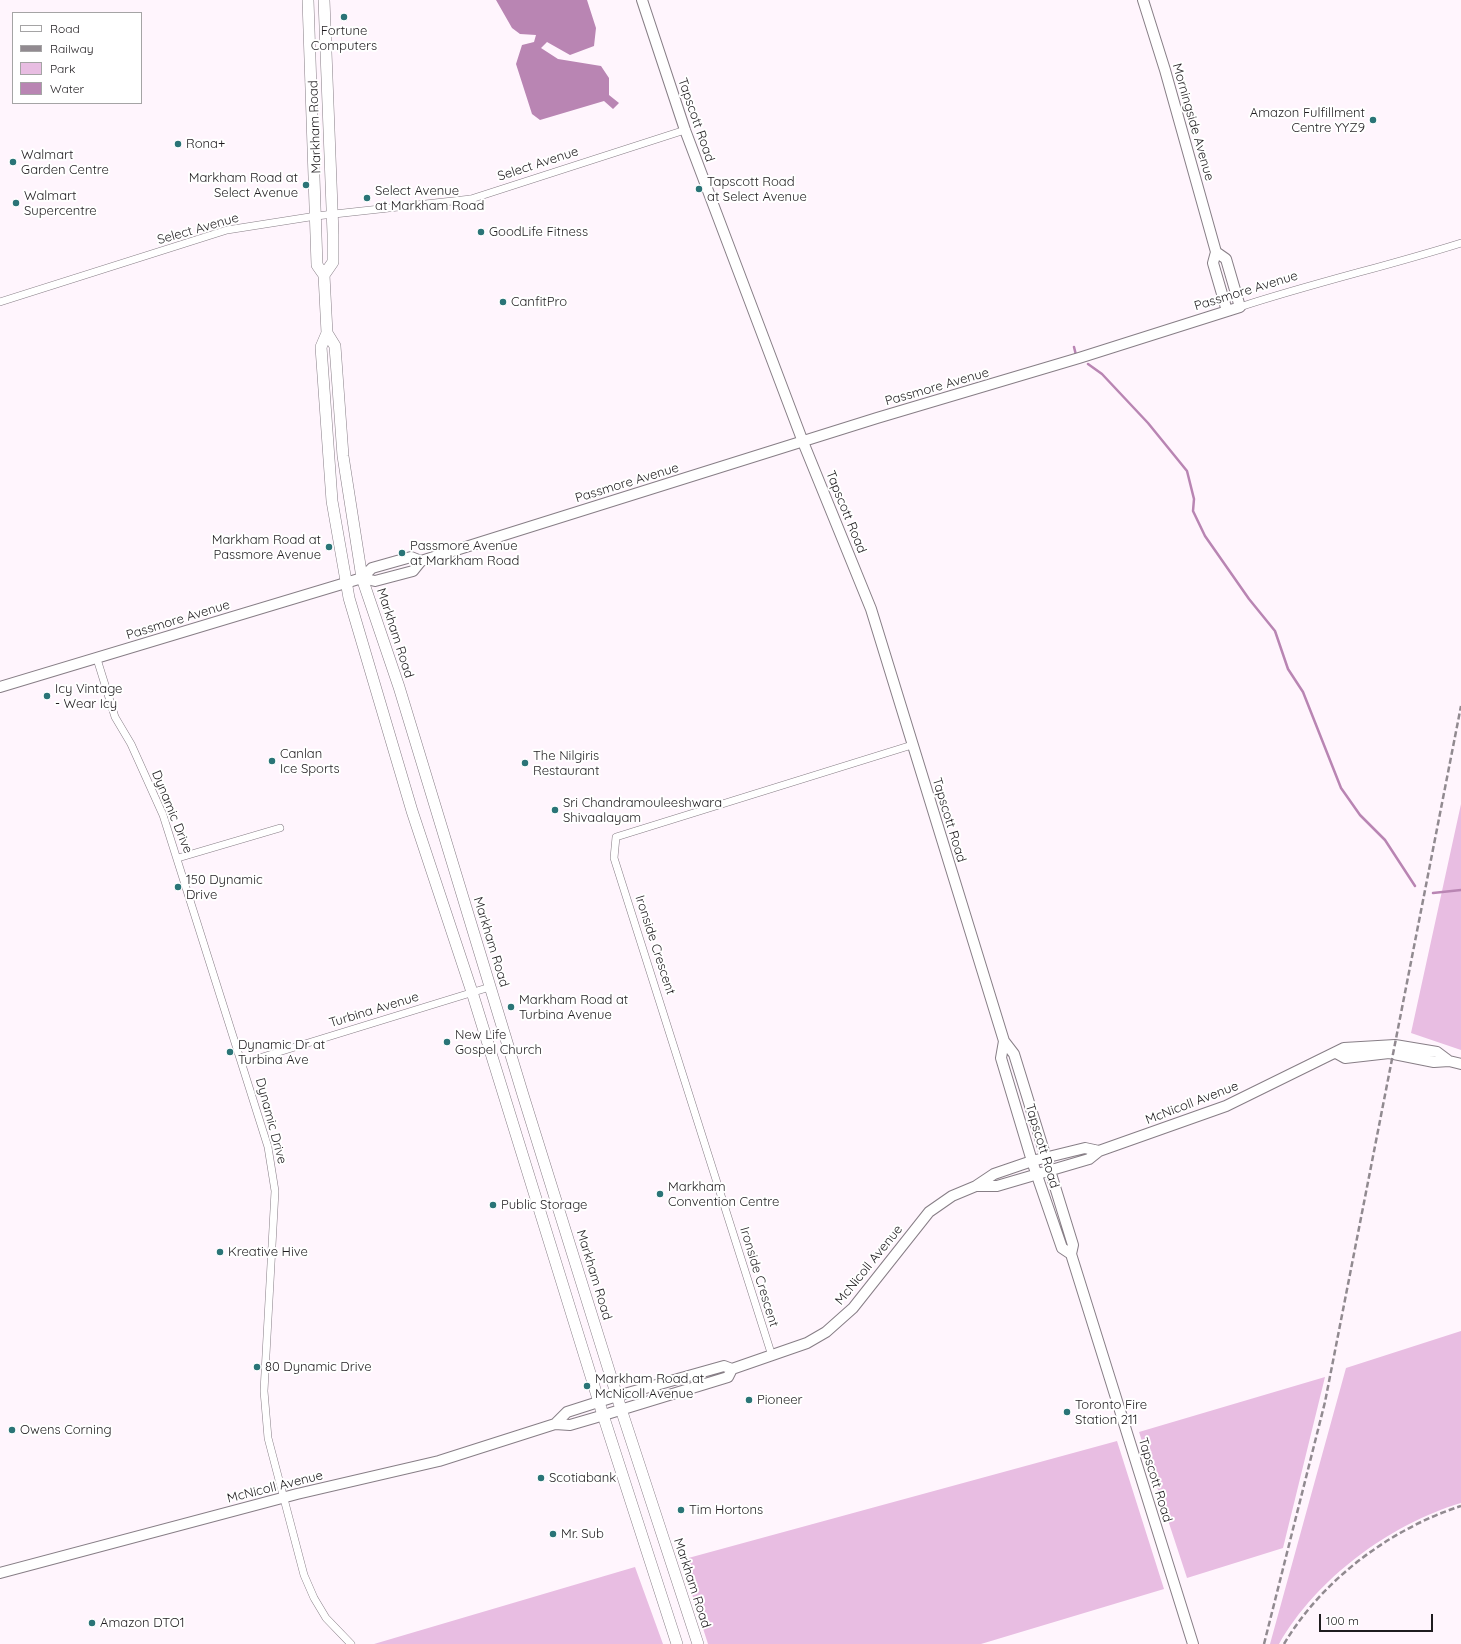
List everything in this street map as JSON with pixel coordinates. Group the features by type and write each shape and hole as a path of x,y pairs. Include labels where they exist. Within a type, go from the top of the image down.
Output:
{"main road":[{"name":"Markham Road","path":"308,0 317,264 324,275 327,333 321,347 332,501 351,606 412,811 472,992 603,1415 676,1644"},
{"name":"Markham Road","path":"324,0 333,262 324,275"},
{"name":"Markham Road","path":"327,333 335,346 343,456 362,578 398,687 621,1409 698,1644"}],"street":[{"name":"Tapscott Road","path":"642,0 685,130 803,442 871,609 1004,1041 1014,1054 1050,1169 1073,1245 1071,1254 1193,1644"},
{"name":"Morningside Avenue","path":"1143,0 1165,70 1216,252 1213,263 1226,311"},
{"name":"Select Avenue","path":"0,302 227,230 316,216 471,199 685,130"},
{"name":"Passmore Avenue","path":"362,578 375,582 413,571 421,561 877,418 1080,358 1240,306 1326,281 1397,263 1461,243"},
{"name":"Morningside Avenue","path":"1216,252 1226,260 1240,306"},
{"name":"Passmore Avenue","path":"0,687 362,578 372,568 411,557 421,561"},
{"name":"Dynamic Drive","path":"97,659 115,717 131,744 163,815 243,1063 268,1147 275,1191 264,1403 268,1438 304,1575 314,1598 326,1618 351,1644"},
{"name":"Ironside Crescent","path":"772,1356 614,858 616,837 912,745"},
{"path":"178,858 280,828"},
{"name":"Turbina Avenue","path":"243,1063 490,987"},
{"name":"Tapscott Road","path":"1004,1041 1001,1058 1032,1161 1062,1248 1071,1254"},
{"name":"McNicoll Avenue","path":"976,1186 997,1186 1036,1173 1089,1159 1099,1151 1226,1106 1336,1053 1345,1058 1394,1053 1434,1062 1449,1060 1461,1064"},
{"name":"McNicoll Avenue","path":"555,1424 567,1412 617,1396 724,1366 732,1369 807,1343 826,1332 853,1308 929,1212 952,1196 976,1186 994,1174 1032,1161 1085,1148 1099,1151"},
{"name":"McNicoll Avenue","path":"0,1573 284,1497 439,1461 555,1424 570,1425 728,1377 732,1369"}],"green space":[{"path":"1461,804 1461,1050 1411,1033"},
{"path":"1461,1331 1461,1503 1434,1512 1408,1525 1357,1557 1334,1576 1313,1598 1295,1620 1279,1644 1270,1644 1346,1368"},
{"path":"1325,1377 1283,1548 1187,1578 1139,1432"},
{"path":"1117,1441 1164,1589 981,1644 708,1644 681,1560"},
{"path":"635,1567 663,1644 374,1644"}],"water":[{"path":"496,0 587,0 596,28 594,46 570,55 547,42 541,48 558,59 601,66 609,78 609,95 619,103 613,109 604,101 540,120 532,114 516,64 522,45 534,42 536,35 520,34 512,28"}],"waterway":[{"path":"1074,347 1076,355"},
{"path":"1088,364 1102,374 1148,423 1187,471 1194,499 1193,511 1205,536 1249,599 1275,631 1288,669 1303,692 1341,788 1360,815 1385,840 1415,886"},
{"path":"1433,893 1461,890"}],"railway":[{"path":"1264,1644 1325,1402 1461,706"},
{"path":"1284,1644 1318,1599 1338,1578 1360,1560 1409,1528 1461,1506"}],"place":[{"name":"Fortune Computers","path":"344,17"},
{"name":"Amazon Fulfillment Centre YYZ9","path":"1373,120"},
{"name":"Rona+","path":"178,144"},
{"name":"Walmart Garden Centre","path":"13,162"},
{"name":"Markham Road at Select Avenue","path":"306,185"},
{"name":"Tapscott Road at Select Avenue","path":"699,189"},
{"name":"Select Avenue at Markham Road","path":"367,198"},
{"name":"Walmart Supercentre","path":"16,203"},
{"name":"GoodLife Fitness","path":"481,232"},
{"name":"CanfitPro","path":"503,302"},
{"name":"Markham Road at Passmore Avenue","path":"329,547"},
{"name":"Passmore Avenue at Markham Road","path":"402,553"},
{"name":"Icy Vintage - Wear Icy","path":"47,696"},
{"name":"Canlan Ice Sports","path":"272,761"},
{"name":"The Nilgiris Restaurant","path":"525,763"},
{"name":"Sri Chandramouleeshwara Shivaalayam","path":"555,810"},
{"name":"150 Dynamic Drive","path":"178,887"},
{"name":"Markham Road at Turbina Avenue","path":"511,1007"},
{"name":"New Life Gospel Church","path":"447,1042"},
{"name":"Dynamic Dr at Turbina Ave","path":"230,1052"},
{"name":"Markham Convention Centre","path":"660,1194"},
{"name":"Public Storage","path":"493,1205"},
{"name":"Kreative Hive","path":"220,1252"},
{"name":"80 Dynamic Drive","path":"257,1367"},
{"name":"Markham Road at McNicoll Avenue","path":"587,1386"},
{"name":"Pioneer","path":"749,1400"},
{"name":"Toronto Fire Station 211","path":"1067,1412"},
{"name":"Owens Corning","path":"12,1430"},
{"name":"Scotiabank","path":"541,1478"},
{"name":"Tim Hortons","path":"681,1510"},
{"name":"Mr. Sub","path":"553,1534"},
{"name":"Amazon DTO1","path":"92,1623"}]}
